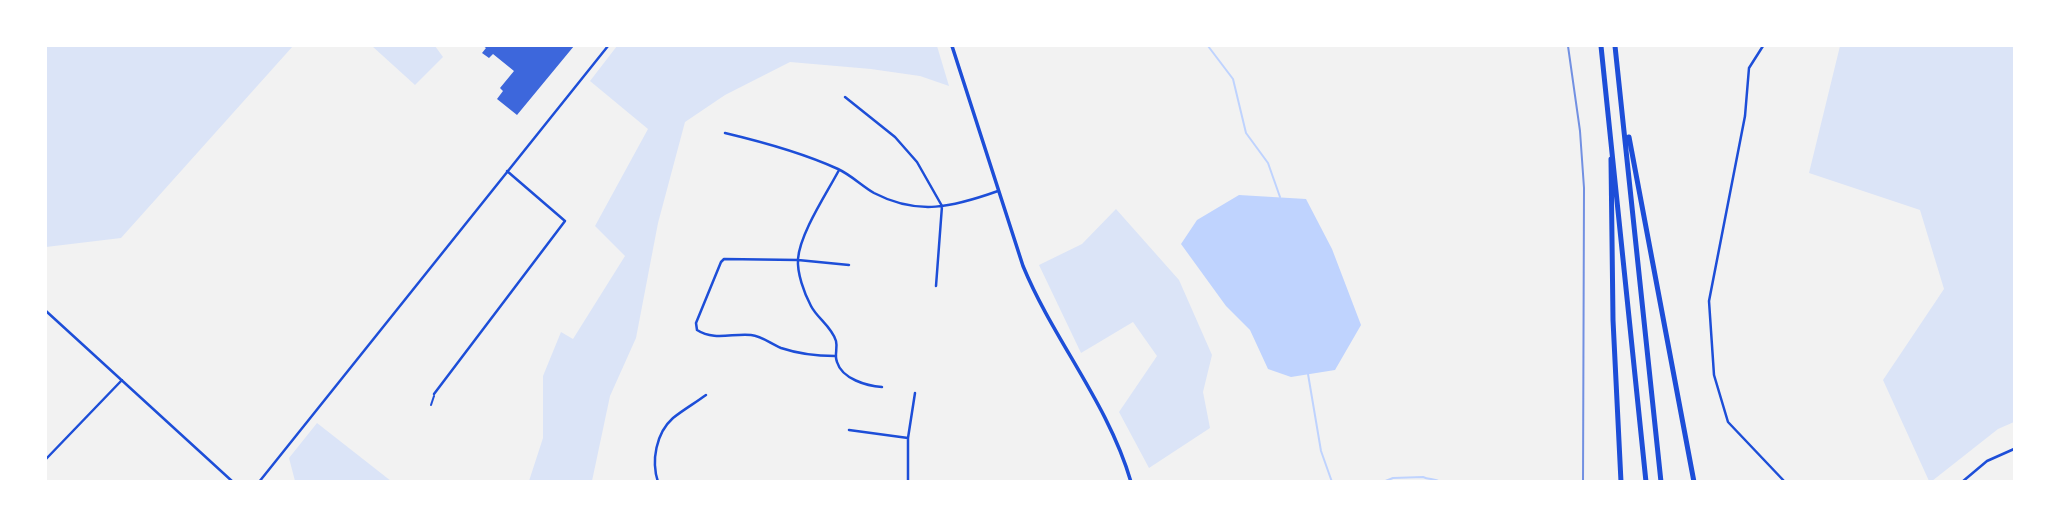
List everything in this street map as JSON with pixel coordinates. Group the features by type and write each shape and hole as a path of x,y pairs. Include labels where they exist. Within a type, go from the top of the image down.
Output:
{"highway":[{"path":"1601,46 1646,481"},
{"path":"1615,46 1661,481"},
{"path":"1623,104 1694,481"},
{"path":"1611,136 1613,320 1621,481"}],"street":[{"path":"259,481 608,46"},
{"path":"953,46 1017,251 1033,290 1107,420 1131,481"},
{"path":"1763,46 1749,68 1745,116 1709,301 1714,375 1728,422 1785,481"},
{"path":"845,97 895,137 917,162 942,206 936,286"},
{"path":"725,133 803,156 839,170 894,203 920,208 942,206 998,191"},
{"path":"839,170 805,235 798,260 802,285 811,307 836,340 837,365 842,371 869,386 882,387"},
{"path":"434,394 565,221 507,171"},
{"path":"835,356 798,353 753,335 708,335 701,333 696,327 697,318 724,258 798,260 849,265"},
{"path":"46,311 233,481"},
{"path":"46,459 122,380"},
{"path":"908,481 908,438 915,393"},
{"path":"658,481 655,472 655,446 670,420 706,395"},
{"path":"849,430 908,438"},
{"path":"1962,481 1987,461 2014,449"}],"lane":[{"path":"431,405 434,394"}],"shaded area":[{"path":"46,46 293,46 121,238 46,247"},
{"path":"372,46 435,46 443,57 415,85"},
{"path":"617,46 937,46 949,86 920,76 790,62 725,95 685,122 658,223 636,338 610,396 592,481 529,481 543,438 543,376 561,332 573,339 625,256 595,226 648,129 590,81"},
{"path":"1840,46 2014,46 2014,422 1998,429 1932,481 1929,481 1883,380 1944,289 1920,210 1809,173"},
{"path":"1116,209 1179,280 1212,355 1203,392 1210,428 1149,468 1119,412 1157,356 1133,322 1081,353 1039,265 1082,244"},
{"path":"317,423 391,481 295,481 289,458"}],"water":[{"path":"1239,195 1306,199 1332,249 1361,325 1335,370 1291,377 1268,369 1250,330 1226,306 1181,244 1197,220"}],"building":[{"path":"483,46 574,46 517,115 497,99 503,91 500,88 514,71 493,54 489,58 482,53 486,48"}],"waterway":[{"path":"1208,46 1233,79 1246,133 1268,163 1280,197"},
{"path":"1308,374 1321,451 1332,482"},
{"path":"1383,482 1393,478 1423,477 1441,482"}],"railway":[{"path":"1568,46 1580,131 1584,188 1583,482"}]}
